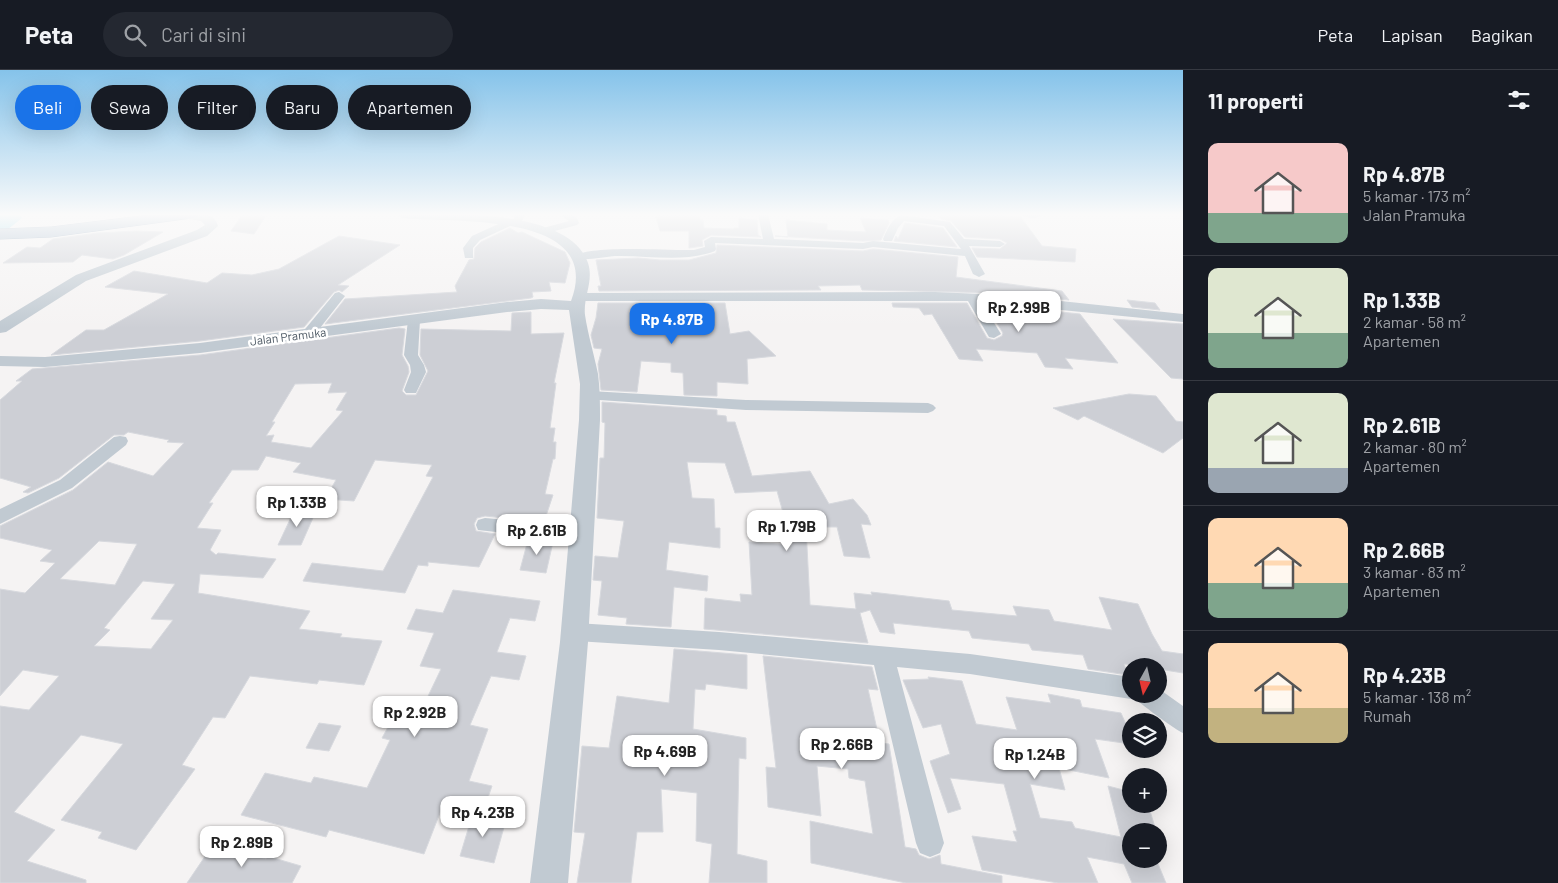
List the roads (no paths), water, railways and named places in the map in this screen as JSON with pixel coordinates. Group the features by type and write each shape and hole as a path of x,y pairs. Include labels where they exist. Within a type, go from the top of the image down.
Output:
{"street":[{"path":"0,328 81,278 149,252"},
{"path":"468,252 469,256"},
{"path":"549,883 576,632 590,396 589,370 579,336 578,301 585,271 575,252"},
{"path":"579,257 626,253 691,254 706,252"},
{"path":"958,252 969,253 979,274"},
{"path":"578,301 876,295 972,298 1183,318"},
{"path":"308,334 339,296"},
{"path":"972,298 994,334"},
{"name":"Jalan Pramuka","path":"0,361 45,362 161,351 308,334 516,306 578,301"},
{"path":"411,390 419,374 419,366 410,355 414,320"},
{"path":"590,396 746,405 928,408"},
{"path":"0,518 16,507 66,484 120,441"},
{"path":"485,524 582,534"},
{"path":"576,632 719,640 970,664 1122,687"},
{"path":"883,656 930,843"},
{"path":"1160,703 1183,722"}]}
